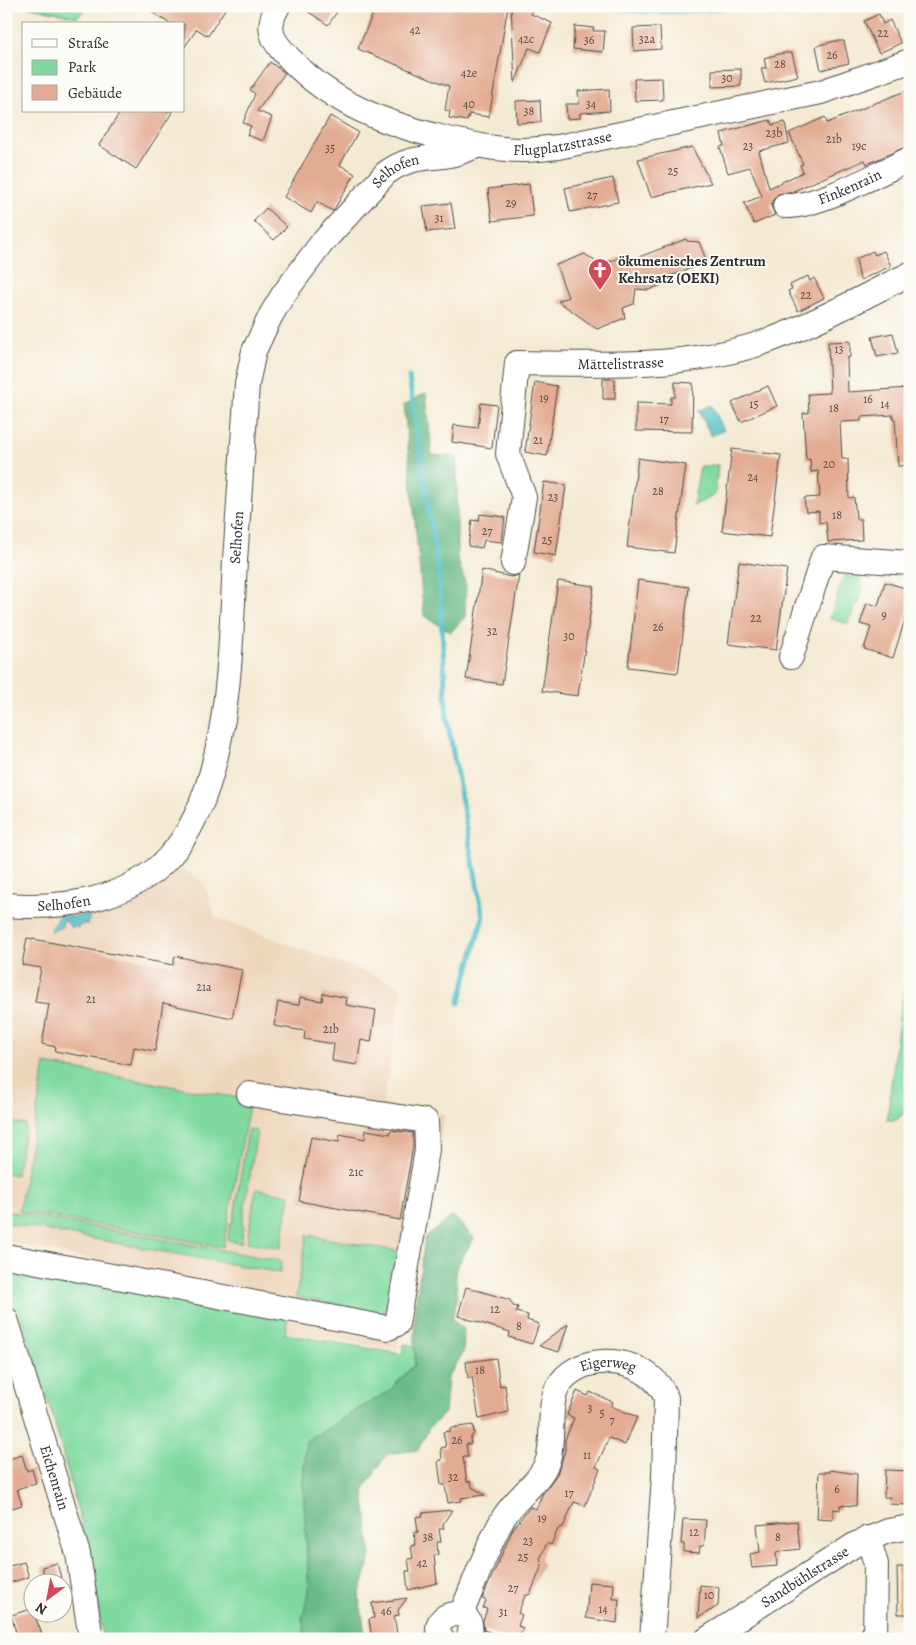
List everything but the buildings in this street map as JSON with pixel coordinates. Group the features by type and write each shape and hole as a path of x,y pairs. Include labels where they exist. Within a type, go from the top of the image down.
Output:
{"street":[{"name":"Flugplatzstrasse","path":"278,6 272,17 271,32 279,49 324,90 364,113 403,128 477,146 523,150 558,147 821,92 910,61"},
{"name":"Selhofen","path":"6,905 80,903 116,892 148,876 181,843 204,798 221,726 230,651 247,384 254,351 261,334 283,295 321,244 386,173 398,164 412,159 455,154 477,146"},
{"name":"Finkenrain","path":"785,206 794,206 826,196 910,159"},
{"name":"Mättelistrasse","path":"513,563 524,497 508,454 517,363 638,365 672,362 722,353 783,336 910,274"},
{"path":"791,656 823,557 910,563"},
{"path":"6,1256 388,1328 397,1324 427,1150 426,1121 249,1094"},
{"name":"Eichenrain","path":"6,1320 78,1554 91,1639"},
{"name":"Eigerweg","path":"461,1614 503,1518 539,1477 548,1459 556,1389 567,1376 579,1367 600,1363 618,1363 634,1367 648,1374 662,1388 666,1398 664,1477 652,1639"},
{"name":"Sandbühlstrasse","path":"707,1639 836,1556 868,1538 910,1527"},
{"path":"868,1538 876,1564 875,1639"},
{"path":"442,1639 438,1630 442,1619 454,1613 461,1614 470,1625 468,1639"}],"shaded area":[{"path":"179,865 205,884 215,917 402,986 383,1104 445,1114 397,1349 282,1331 286,1299 6,1242 6,912 104,904"}],"green space":[{"path":"26,6 90,6 77,17"},
{"path":"426,393 432,455 457,457 457,557 466,585 465,617 451,632 424,616 404,405"},
{"path":"718,465 715,495 693,506 700,466"},
{"path":"844,576 860,578 863,589 848,624 830,618"},
{"path":"910,964 910,1109 896,1120 887,1120 899,1018"},
{"path":"45,1064 250,1100 223,1247 19,1211"},
{"path":"6,1121 26,1125 16,1175 6,1173"},
{"path":"248,1129 257,1131 242,1225 244,1226 241,1243 228,1240 230,1223 233,1223"},
{"path":"256,1189 290,1195 281,1248 247,1242"},
{"path":"6,1211 282,1261 280,1273 6,1223"},
{"path":"453,1216 474,1238 455,1270 457,1298 452,1319 464,1329 463,1353 448,1377 445,1413 429,1428 418,1450 387,1454 364,1489 371,1556 359,1596 366,1639 306,1639 302,1619 309,1593 303,1480 306,1441 389,1391 415,1365 415,1308 425,1238"},
{"path":"307,1235 403,1252 391,1315 296,1297"},
{"path":"27,1271 288,1316 285,1334 402,1354 404,1344 415,1346 415,1364 389,1391 306,1441 303,1480 309,1593 302,1619 306,1639 103,1639 92,1564 53,1417 26,1332 9,1290 7,1277"}],"water":[{"path":"712,405 724,430 711,436 699,411"},
{"path":"60,914 71,917 87,915 90,917 87,924 80,925 78,928 74,926 71,928 66,920 62,922 62,927 51,932 50,929"}],"waterway":[{"path":"612,6 638,11 694,10 740,6"},
{"path":"409,377 439,577 447,719 483,917 459,1003"}],"place":[{"name":"ökumenisches Zentrum Kehrsatz (OEKI)","path":"600,291"}]}
